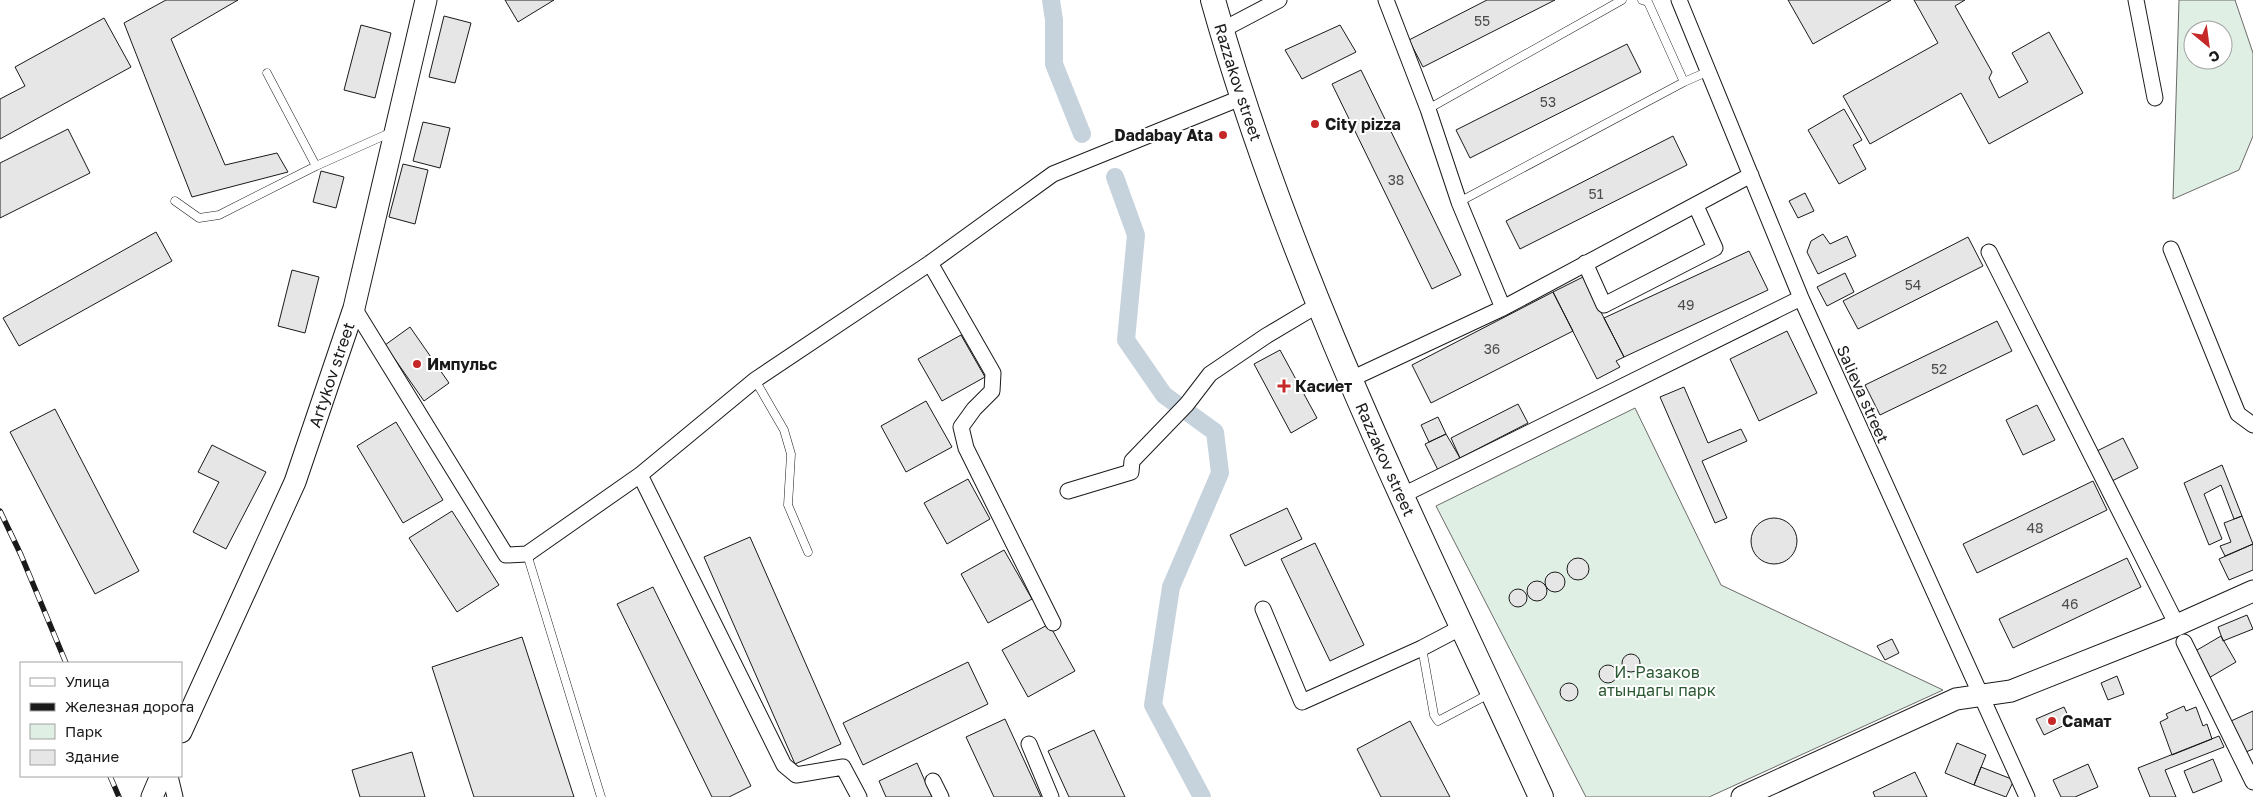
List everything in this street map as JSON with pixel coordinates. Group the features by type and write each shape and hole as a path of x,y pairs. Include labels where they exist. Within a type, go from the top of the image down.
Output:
{"main road":[{"name":"Artykov street","path":"182,730 295,482 354,308 426,0"},
{"name":"Razzakov street","path":"1213,0 1281,210 1318,305 1401,496 1541,797"},
{"path":"1742,797 1956,699 2010,691 2181,634 2253,591"},
{"path":"152,797 161,777"}],"street":[{"path":"1222,30 1279,0"},
{"path":"1386,0 1428,109 1459,202 1503,308"},
{"name":"Salieva street","path":"1679,0 1801,298 2027,797"},
{"path":"2136,0 2155,98"},
{"path":"354,308 506,554 527,554 640,475 755,380 930,263 1053,174 1243,97"},
{"path":"1350,380 1503,308 1751,175"},
{"path":"1585,263 1604,305 1716,248 1696,206"},
{"path":"2171,249 2238,414 2253,425"},
{"path":"1989,252 2181,634 2253,782"},
{"path":"930,263 993,373 992,391 960,427 966,448 1053,623"},
{"path":"1401,496 1801,298"},
{"path":"1068,491 1131,472 1132,461 1182,410 1210,374 1266,336 1318,305"},
{"path":"640,475 784,765 796,775 843,768 859,797"},
{"path":"1263,609 1302,702 1422,648 1462,627"},
{"path":"1029,744 1051,797"},
{"path":"170,777 175,797"},
{"path":"934,781 942,797"}],"lane":[{"path":"1428,109 1622,0"},
{"path":"1642,0 1648,2 1684,82"},
{"path":"267,72 316,166"},
{"path":"1459,202 1684,82 1709,72"},
{"path":"175,201 199,218 219,215 316,166 394,132"},
{"path":"755,380 784,430 790,454 788,505 808,552"},
{"path":"527,554 601,797"},
{"path":"1422,648 1434,715 1438,721 1493,692"}],"green space":[{"path":"2179,0 2235,0 2253,53 2253,136 2239,170 2173,199"},
{"name":"И. Разаков атындагы парк","path":"1635,408 1721,585 1943,690 1709,797 1586,797 1436,506"}],"building":[{"path":"166,0 238,0 171,39 225,165 277,153 288,172 192,197 124,23"},
{"path":"505,0 554,0 518,22"},
{"path":"1487,0 1555,0 1423,67 1409,40"},
{"path":"1788,0 1891,0 1813,44"},
{"path":"1914,0 1965,0 1955,6 1992,72 1989,78 1999,98 2028,82 2012,53 2049,32 2083,93 1989,144 1961,93 1870,144 1843,96 1938,43"},
{"path":"444,16 471,23 455,83 429,77"},
{"path":"104,18 131,67 0,139 0,99 25,86 15,67"},
{"path":"361,25 391,33 375,98 344,90"},
{"path":"1340,25 1356,52 1302,79 1285,50"},
{"path":"1627,44 1641,72 1470,158 1456,130"},
{"path":"1361,70 1461,275 1432,289 1332,84"},
{"path":"1844,109 1862,140 1853,145 1866,169 1839,184 1808,130"},
{"path":"423,122 450,128 440,168 413,161"},
{"path":"68,129 90,173 0,218 0,163"},
{"path":"1673,136 1687,165 1520,249 1506,221"},
{"path":"403,164 428,170 415,224 389,217"},
{"path":"321,171 344,177 336,208 313,202"},
{"path":"1805,193 1814,211 1798,218 1789,201"},
{"path":"156,232 172,261 19,346 3,318"},
{"path":"1823,234 1830,244 1847,236 1856,256 1818,274 1807,252 1811,241"},
{"path":"1968,237 1983,266 1858,329 1843,301"},
{"path":"1749,251 1768,290 1624,357 1604,318"},
{"path":"292,270 319,277 305,333 278,326"},
{"path":"1845,273 1854,292 1827,306 1817,287"},
{"path":"1583,277 1624,357 1616,361 1620,367 1597,379 1553,292"},
{"path":"1553,292 1573,331 1431,403 1412,365"},
{"path":"1997,321 2012,351 1880,415 1865,385"},
{"name":"Импульс","path":"410,327 449,383 424,401 385,345"},
{"path":"1787,331 1817,393 1759,421 1730,359"},
{"path":"961,335 985,377 942,401 918,359"},
{"path":"1280,350 1317,418 1291,433 1254,364"},
{"path":"1684,387 1708,443 1741,429 1747,441 1702,461 1727,518 1715,523 1660,397"},
{"path":"926,401 952,447 906,472 881,426"},
{"path":"1518,404 1528,423 1460,458 1451,438"},
{"path":"2037,405 2055,440 2023,455 2006,420"},
{"path":"55,409 139,571 95,594 10,432"},
{"path":"1438,417 1446,434 1429,442 1421,425"},
{"path":"396,422 443,500 403,523 357,446"},
{"path":"1446,434 1460,458 1438,470 1425,444"},
{"path":"2123,438 2138,468 2108,483 2093,453"},
{"path":"212,445 266,472 226,549 193,532 219,482 198,472"},
{"path":"2222,465 2242,516 2234,519 2221,485 2204,494 2222,539 2209,545 2184,483"},
{"path":"968,479 990,519 947,544 924,503"},
{"path":"2093,481 2107,510 1977,573 1963,544"},
{"path":"1287,508 1302,539 1245,566 1230,535"},
{"path":"452,511 499,585 457,612 409,538"},
{"path":"2242,516 2253,544 2225,556 2220,546 2231,542 2224,523"},
{"path":"1774,518 1787,522 1793,528 1797,541 1793,554 1787,560 1774,564 1761,560 1755,554 1751,541 1755,528 1761,522"},
{"path":"750,537 841,744 795,764 704,557"},
{"path":"1315,543 1364,645 1330,661 1281,559"},
{"path":"2253,544 2253,570 2229,580 2219,559"},
{"path":"1004,550 1032,599 988,623 961,574"},
{"path":"1574,558 1582,558 1589,565 1589,573 1582,580 1574,580 1567,573 1567,565"},
{"path":"2127,558 2141,587 2013,648 1999,619"},
{"path":"1555,572 1562,575 1565,582 1562,589 1555,592 1548,589 1545,582 1548,575"},
{"path":"1537,581 1544,584 1547,591 1544,598 1537,601 1530,598 1527,591 1530,584"},
{"path":"653,587 751,786 729,797 712,797 617,604"},
{"path":"1518,589 1524,592 1527,598 1524,604 1518,607 1512,604 1509,598 1512,592"},
{"path":"2247,615 2253,629 2223,641 2218,627"},
{"path":"1049,624 1075,671 1028,697 1002,650"},
{"path":"2221,636 2236,662 2207,679 2192,653"},
{"path":"522,637 574,797 474,797 432,667"},
{"path":"1892,639 1899,653 1885,660 1877,646"},
{"path":"1631,654 1637,657 1640,663 1637,669 1631,672 1625,669 1622,663 1625,657"},
{"path":"968,662 988,704 863,765 843,723"},
{"path":"1608,665 1614,668 1617,674 1614,680 1608,683 1602,680 1599,674 1602,668"},
{"path":"2117,676 2124,694 2108,700 2101,683"},
{"path":"1565,683 1573,683 1578,688 1576,699 1565,701 1560,696 1560,688"},
{"path":"2184,706 2186,711 2196,707 2203,726 2207,724 2212,739 2172,755 2160,722 2168,718 2166,714"},
{"path":"2064,707 2071,722 2044,735 2036,719"},
{"path":"2253,711 2253,749 2246,752 2231,721"},
{"path":"1005,719 1041,797 994,797 966,737"},
{"path":"1410,721 1450,797 1381,797 1357,749"},
{"path":"1094,730 1125,797 1069,797 1048,751"},
{"path":"2219,736 2224,747 2165,770 2176,797 2150,797 2138,768"},
{"path":"1957,743 1986,755 1974,785 1945,773"},
{"path":"412,752 425,797 360,797 352,770"},
{"path":"2213,759 2222,781 2193,793 2184,771"},
{"path":"917,763 932,797 886,797 879,781"},
{"path":"2088,764 2098,787 2075,797 2061,797 2053,780"},
{"path":"1981,767 2014,780 2006,797 1974,785"},
{"path":"1915,772 1927,797 1875,797 1873,792"}],"waterway":[{"path":"1051,0 1054,20 1054,64 1082,134"},
{"path":"1115,177 1136,235 1126,340 1164,395 1215,432 1220,473 1171,587 1153,705 1202,797"}],"railway":[{"path":"0,511 21,555 66,662"},
{"path":"110,777 119,797"}],"place":[{"name":"City pizza","path":"1315,124"},
{"name":"Dadabay Ata","path":"1223,135"},
{"name":"Импульс","path":"417,364"},
{"name":"Касиет","path":"1284,386"},
{"name":"Самат","path":"2052,721"}]}
